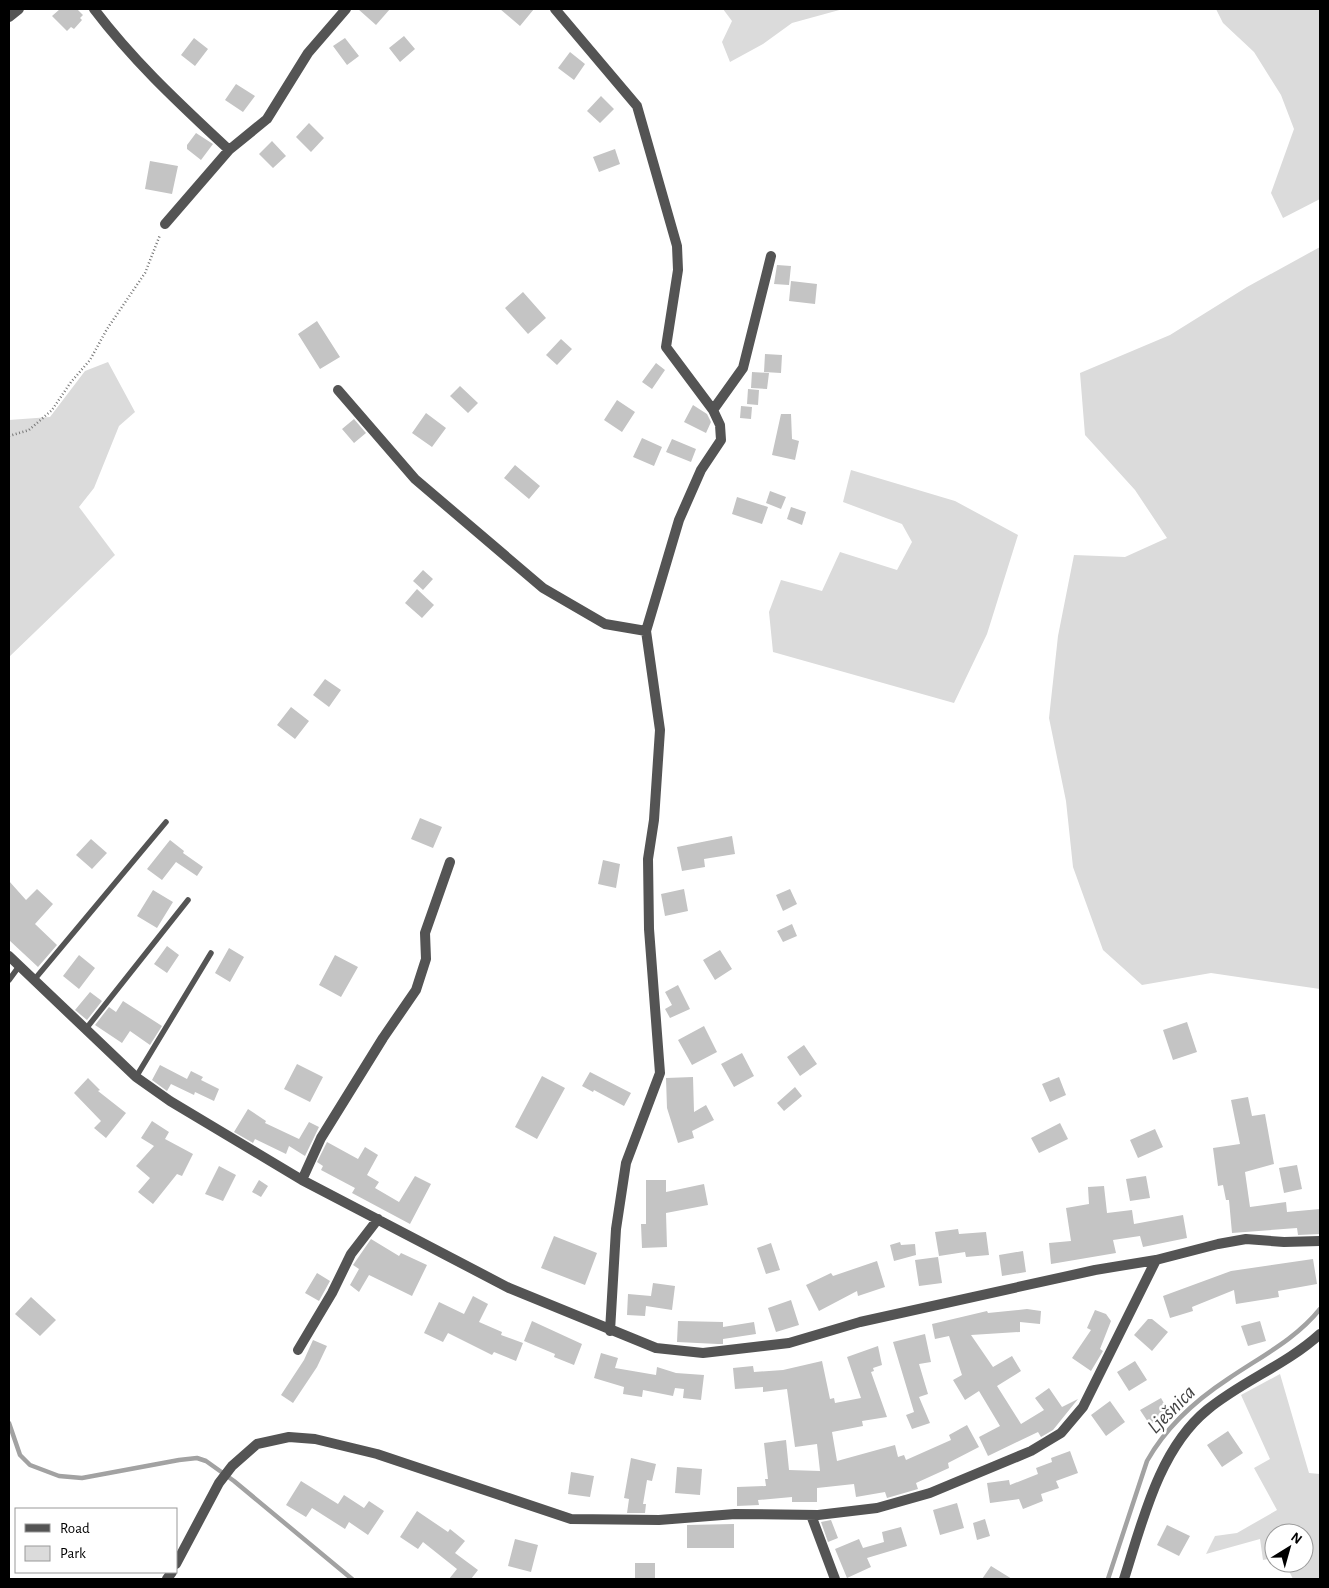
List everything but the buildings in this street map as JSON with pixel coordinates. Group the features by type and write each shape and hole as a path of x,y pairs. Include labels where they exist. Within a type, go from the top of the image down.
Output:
{"street":[{"path":"9,17 19,9"},
{"path":"94,9 122,45 156,82 229,150"},
{"path":"165,224 229,150 266,119 308,53 346,9"},
{"path":"554,9 636,106 677,246 678,270 666,347 713,410 720,425 721,440 701,470 679,520 646,631 660,730 654,820 648,859 649,928 660,1073 626,1164 616,1229 610,1331"},
{"path":"713,410 743,368 771,256"},
{"path":"338,390 415,479 543,588 605,624 646,631"},
{"path":"302,1180 321,1138 383,1038 416,990 426,959 425,933 450,862"},
{"path":"9,956 20,964 85,1030 136,1077 170,1101 302,1180 509,1288 610,1331 656,1348 703,1353 780,1344 860,1322 965,1298 1156,1260 1246,1239 1320,1241"},
{"path":"298,1350 332,1293 351,1254 378,1219"},
{"path":"178,1560 219,1483 232,1466 251,1448 270,1440 289,1437 314,1439 377,1454 572,1520 659,1520 735,1514 811,1515 876,1508 930,1493 1031,1451 1061,1433 1083,1406 1156,1260"},
{"path":"1124,1579 1164,1464 1177,1442 1206,1411 1289,1359 1320,1334"},
{"path":"811,1515 835,1579"}],"lane":[{"path":"34,980 166,822"},
{"path":"85,1030 188,900"},
{"path":"136,1077 211,954"},
{"path":"9,980 20,964"}],"path":[{"path":"9,436 29,430 52,410 71,382 90,360 107,329 145,273 165,224"}],"green space":[{"path":"723,9 843,9 792,23 763,44 730,62 722,42 732,21"},
{"path":"1216,9 1320,9 1320,199 1283,218 1271,193 1294,129 1281,95 1254,52 1223,23"},
{"path":"1320,247 1320,989 1211,973 1142,985 1103,950 1073,867 1066,801 1049,718 1058,636 1074,555 1125,557 1167,538 1135,490 1085,435 1080,373 1170,335 1247,287"},
{"path":"108,362 135,412 119,426 94,488 79,507 115,555 9,657 9,420 50,417 85,371"},
{"path":"851,470 955,501 1018,535 987,634 954,703 773,652 769,612 781,580 822,591 840,552 897,570 912,542 902,524 843,502"},
{"path":"1280,1374 1309,1473 1320,1474 1320,1579 1293,1579 1290,1573 1314,1573 1314,1523 1264,1523 1264,1560 1260,1539 1206,1554 1215,1536 1237,1533 1277,1510 1254,1468 1270,1459 1241,1395"}],"waterway":[{"name":"Lješnica","path":"1108,1579 1147,1461 1163,1437 1193,1405 1300,1330 1320,1309"},
{"path":"9,1423 20,1455 30,1465 59,1476 82,1478 179,1460 197,1458 206,1461 234,1481 352,1579"}]}
